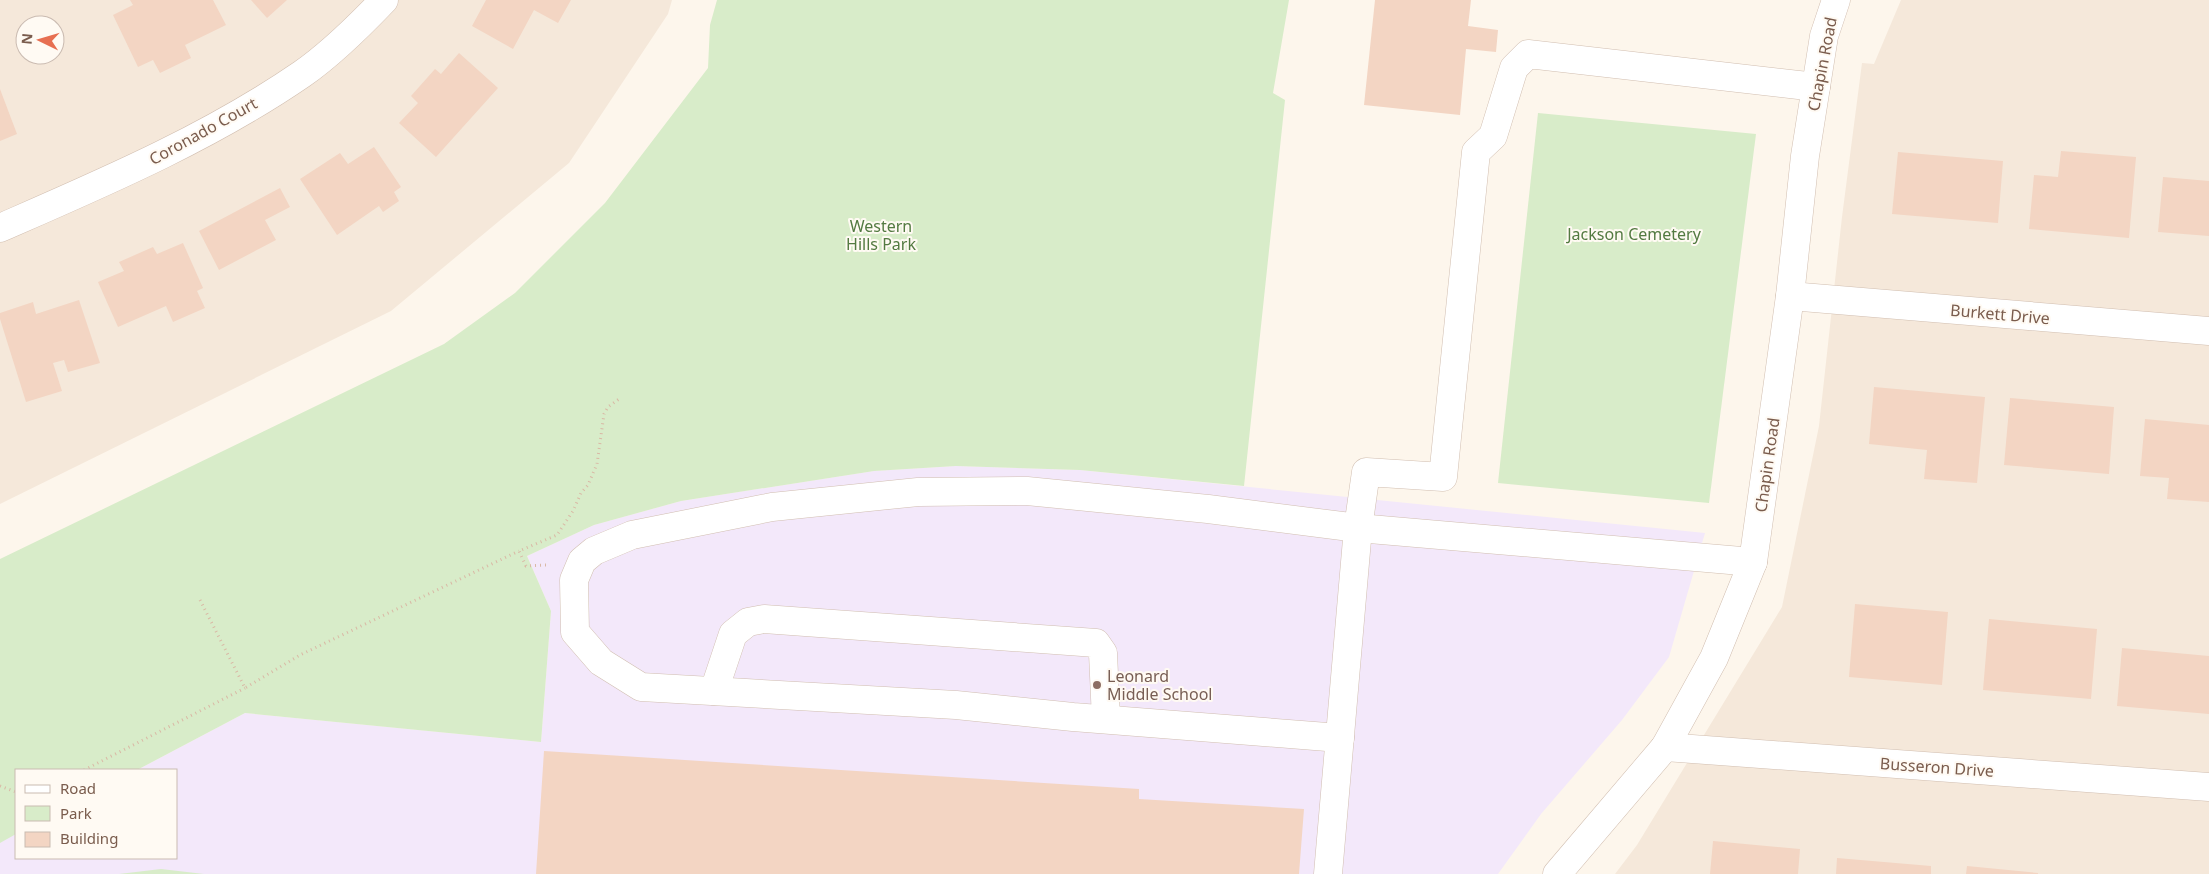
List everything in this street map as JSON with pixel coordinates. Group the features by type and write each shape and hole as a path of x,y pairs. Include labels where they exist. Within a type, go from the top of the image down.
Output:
{"street":[{"name":"Coronado Court","path":"0,228 124,174 238,114 303,74 384,0"},
{"name":"Chapin Road","path":"1557,874 1666,747 1714,658 1753,562 1790,296 1805,156 1824,36 1836,0"},
{"path":"1328,874 1358,528 1366,472 1443,477 1476,152 1493,136 1514,68 1528,54 1816,87"},
{"name":"Burkett Drive","path":"1790,296 2209,331"},
{"path":"1340,738 956,705 641,687 601,662 575,632 574,580 582,561 594,551 632,535 772,507 918,492 1027,491 1208,508 1358,528 1753,562"},
{"path":"714,691 733,634 748,622 774,619 1096,643 1103,653 1106,719"},
{"name":"Busseron Drive","path":"1666,747 2209,787"}],"path":[{"path":"86,769 246,688 308,651 557,535 569,518 581,493 588,485 597,464 604,414 608,407 619,399"},
{"path":"519,552 526,566 582,561"},
{"path":"200,600 246,688"},
{"path":"0,786 15,792"}],"shaded area":[{"path":"0,0 672,0 668,14 569,163 391,311 0,504"},
{"path":"1901,0 2209,0 2209,874 1615,874 1637,845 1782,607 1819,426 1842,217 1862,63 1874,64"},
{"name":"Leonard Middle School","path":"956,466 1080,470 1705,533 1669,657 1622,720 1541,814 1498,874 0,874 0,842 15,834 15,859 178,859 178,769 139,769 245,713 541,742 551,611 527,556 594,525 681,501 874,471"}],"green space":[{"name":"Western Hills Park","path":"717,0 1289,0 1273,93 1285,100 1244,486 1080,470 956,466 874,471 681,501 594,525 527,556 551,611 541,742 245,713 139,769 15,769 15,835 0,843 0,559 444,344 515,293 605,203 708,68 710,25"},
{"name":"Jackson Cemetery","path":"1538,113 1756,134 1709,503 1498,483"},
{"path":"161,869 204,874 119,874"}],"building":[{"path":"130,0 213,0 226,25 185,45 191,58 160,73 153,60 138,67 113,15 133,5"},
{"path":"251,0 287,0 267,18"},
{"path":"486,0 571,0 558,23 534,10 513,49 472,26"},
{"path":"1375,0 1471,0 1468,26 1498,30 1496,52 1466,49 1460,115 1364,105"},
{"path":"459,53 498,88 436,157 399,123 418,103 411,96 435,69 441,74"},
{"path":"0,89 17,134 0,141"},
{"path":"374,147 401,187 394,192 399,201 383,212 379,206 337,235 300,179 340,153 348,164"},
{"path":"2061,151 2136,157 2129,238 2029,229 2034,175 2058,177"},
{"path":"1898,152 2003,161 1998,223 1892,214"},
{"path":"2163,177 2209,181 2209,236 2158,232"},
{"path":"280,188 290,207 265,220 276,240 219,270 199,231"},
{"path":"183,243 203,288 197,291 205,308 173,322 166,306 118,327 98,282 124,271 119,262 153,247 157,254"},
{"path":"79,300 100,363 68,372 64,360 53,363 62,391 26,402 0,319 0,313 33,302 36,314"},
{"path":"1874,387 1985,397 1977,483 1924,479 1927,450 1869,444"},
{"path":"2010,398 2114,407 2109,474 2004,465"},
{"path":"2145,419 2209,425 2209,502 2167,499 2169,478 2140,476"},
{"path":"1855,604 1948,612 1942,685 1849,677"},
{"path":"1989,619 2097,629 2091,699 1983,690"},
{"path":"2122,648 2209,656 2209,714 2117,706"},
{"path":"544,751 1139,789 1139,799 1304,809 1299,874 536,874"},
{"path":"1713,841 1800,849 1798,874 1710,874"},
{"path":"1837,858 1931,866 1931,874 1836,874"},
{"path":"1967,866 2038,873 2038,874 1966,874"}],"place":[{"name":"Leonard Middle School","path":"1097,685"}]}
